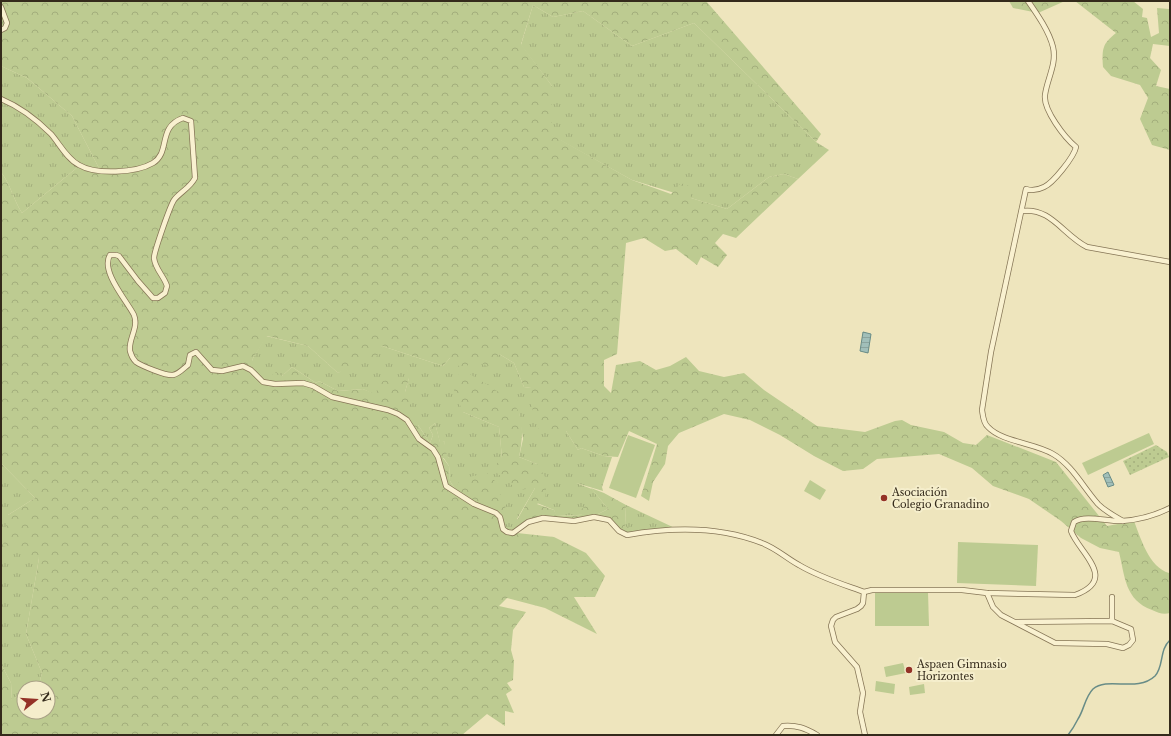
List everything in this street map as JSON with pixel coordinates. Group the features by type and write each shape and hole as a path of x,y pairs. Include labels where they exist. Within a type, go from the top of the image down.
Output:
{"street":[{"path":"1028,1 1044,26 1053,47 1054,61 1045,96 1046,104 1057,126 1066,138 1076,147 1068,161 1049,184 1032,191 1026,189 991,352 982,410 983,418 987,426 997,433 1051,453 1062,460 1099,504 1106,511 1123,521"},
{"path":"1,7 7,23 5,28 1,30"},
{"path":"1,100 12,104 34,117 79,166 101,172 120,171 152,164 159,157 170,125 174,121 183,118 190,122 195,178 192,184 174,200 171,205 155,250 156,266 167,286 165,293 158,298 153,298 116,254 110,255 107,262 107,268 134,316 135,328 130,348 132,356 136,361 165,374 173,375 179,373 188,365 190,355 196,352 212,370 222,371 243,366 248,367 263,382 269,384 303,383 313,386 332,397 388,410 398,414 407,420 419,439 433,449 438,457 446,486 474,504 496,513 500,517 503,529 507,532 513,533 528,522 543,518 574,520 594,517 609,520 619,532 627,535 700,529 761,543 777,550 798,565 822,577 864,592 877,589 1075,595 1083,592 1094,579 1095,570 1092,561 1074,539 1071,526 1077,520 1084,518 1123,521 1148,516 1170,508"},
{"path":"1022,211 1038,211 1046,215 1074,241 1087,247 1170,262"},
{"path":"864,592 863,603 861,606 857,610 836,617 832,620 831,626 835,642 857,666 863,693 860,712 865,735"},
{"path":"987,593 996,611 1015,622 1055,643 1107,644 1123,648 1129,645 1133,640 1131,629 1112,621 1015,622"},
{"path":"1112,597 1112,621"},
{"path":"776,735 783,726 796,725 803,727 817,735"}],"green space":[{"path":"1,1 706,1 821,134 816,142 694,23 632,46 583,11 553,17 533,5 521,44 552,86 552,135 632,180 671,194 681,183 689,186 691,198 727,209 769,177 784,174 798,179 736,238 723,234 715,243 727,255 718,267 701,257 697,265 676,249 665,251 644,238 626,243 617,354 604,360 604,386 611,393 616,365 640,361 656,370 670,366 686,357 699,371 724,377 744,373 764,390 817,426 865,432 895,421 902,420 911,425 944,432 963,443 976,445 987,435 1056,462 1107,526 1134,521 1151,559 1162,570 1169,573 1170,569 1170,613 1163,614 1157,612 1143,606 1136,600 1131,594 1125,579 1119,552 1100,548 1081,538 1061,521 1029,499 993,486 972,468 939,454 877,459 863,469 843,471 814,456 780,435 750,420 724,414 679,433 668,446 665,464 653,482 649,501 641,496 657,444 629,431 618,457 604,456 581,448 578,450 566,431 539,430 528,395 531,388 524,387 514,363 499,354 488,367 475,358 463,370 450,358 443,366 382,346 376,357 338,373 308,346 267,336 252,360 265,374 260,379 263,382 276,372 282,376 292,367 316,383 319,381 338,391 363,389 375,394 381,382 394,377 409,378 405,392 413,399 406,412 419,414 418,425 430,443 433,435 429,428 435,423 440,442 445,441 444,449 449,458 443,458 449,466 450,481 455,489 460,479 487,473 498,484 495,489 507,502 503,515 500,517 503,529 507,532 554,537 586,553 605,576 595,597 574,597 597,634 545,608 507,598 499,606 526,612 513,630 511,650 514,661 513,680 507,683 512,690 506,694 514,713 505,711 505,726 487,714 462,735 1,735 1,664 11,683 12,701 16,697 16,720 56,720 56,680 40,680 42,673 26,634 39,558 3,546 8,515 35,498 1,463 1,172 22,213 79,166 101,172 72,116 27,78 1,66","holes":["119,292 133,316 119,320"]},
{"path":"1009,1 1065,1 1038,13 1013,8"},
{"path":"1075,1 1133,1 1143,9 1142,17 1147,18 1151,37 1159,33 1157,8 1169,9 1170,46 1153,44 1150,58 1161,70 1156,86 1170,89 1170,150 1152,145 1140,119 1148,98 1140,85 1111,76 1103,67 1103,51 1105,44 1116,33"},
{"path":"533,5 553,17 583,11 632,46 694,23 816,142 829,150 798,179 784,174 769,177 727,209 632,180 551,135 552,86 521,45"},
{"path":"1,66 27,78 72,116 101,172 79,166 22,213 1,172"},
{"path":"119,291 134,316 119,321"},
{"path":"266,336 308,346 338,373 382,346 443,366 450,358 476,358 499,354 514,363 524,387 531,388 566,431 578,450 581,448 604,456 612,457 602,487 603,491 576,483 592,489 608,509 598,514 556,516 554,510 537,503 537,464 519,457 523,439 519,413 463,412 499,427 502,458 535,488 517,519 528,522 518,530 507,532 455,489 450,481 449,466 443,457 449,458 443,449 445,441 440,443 435,423 429,428 433,435 430,443 418,425 405,412 405,392 409,378 375,395 363,389 338,391 319,381 316,383 292,367 282,376 263,382 252,360"},
{"path":"463,370 503,395 516,407 521,418 522,429 522,441 519,457 537,464 547,480 545,499 537,504 554,510 557,516 582,515 579,511 588,504 598,514 608,509 591,488 626,505 625,527 633,527 632,534 627,535 602,517 574,521 552,518 528,522 517,520 535,488 518,490 492,469 502,458 499,427 463,412 451,383"},
{"path":"1149,433 1154,444 1088,475 1082,463"},
{"path":"628,435 655,445 636,498 609,488"},
{"path":"1156,445 1167,452 1169,457 1130,475 1123,461"},
{"path":"1,463 35,498 8,515 39,558 26,634 42,673 40,680 16,680 16,697 12,702 11,683 1,664"},
{"path":"810,480 826,490 820,500 804,491"},
{"path":"626,505 679,530 632,534 625,527"},
{"path":"958,542 1038,545 1036,586 957,583"},
{"path":"928,592 929,626 875,626 875,593"},
{"path":"903,663 906,673 886,677 884,667"},
{"path":"876,681 895,684 894,694 875,691"},
{"path":"924,684 925,693 910,695 909,687"}],"water":[{"path":"863,332 871,334 868,353 860,351"},
{"path":"1108,472 1114,485 1108,487 1103,475"}],"waterway":[{"path":"1068,735 1080,715 1090,692 1093,689 1099,685 1131,684 1148,681 1158,672 1164,649 1170,640"}],"place":[{"name":"Asociación Colegio Granadino","path":"884,498"},
{"name":"Aspaen Gimnasio Horizontes","path":"909,670"}]}
